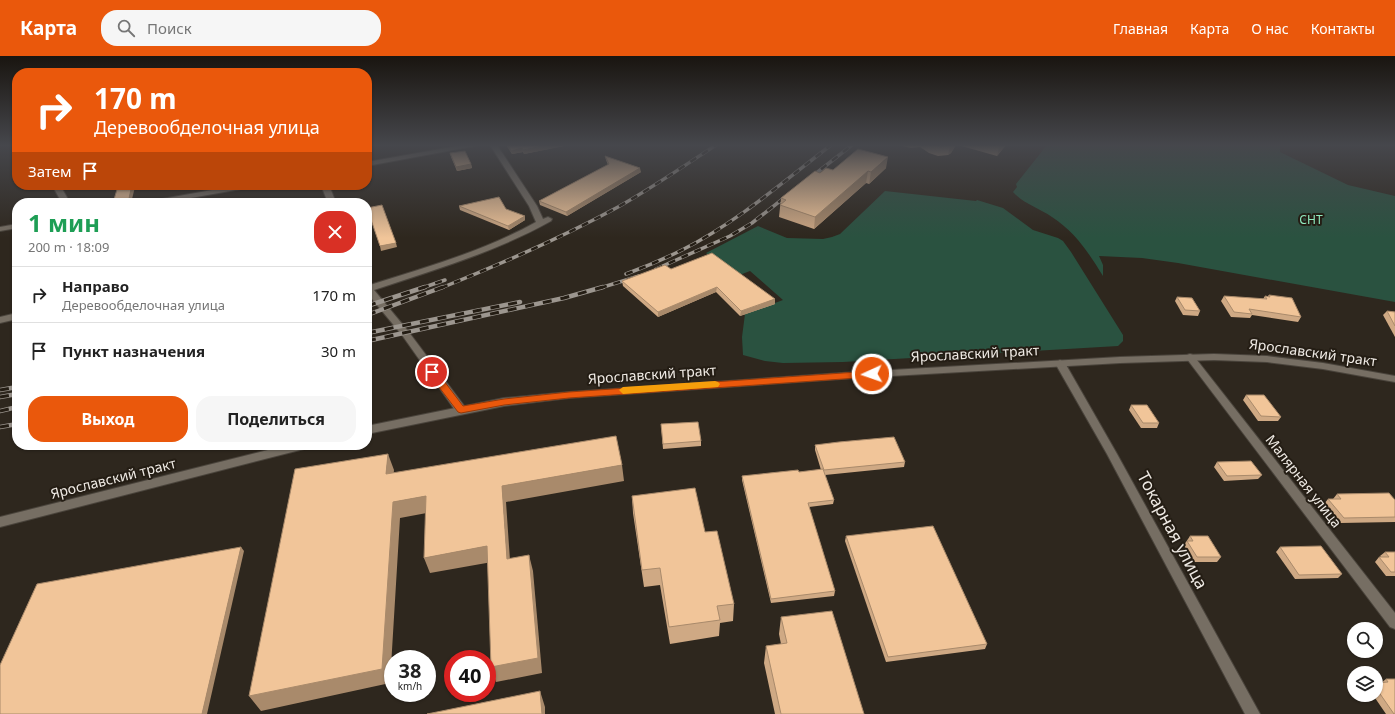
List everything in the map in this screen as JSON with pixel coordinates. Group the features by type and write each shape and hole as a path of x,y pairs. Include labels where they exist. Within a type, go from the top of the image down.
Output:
{"street":[{"path":"372,287 494,247 519,236 544,221 513,176"},
{"path":"179,198 224,190"},
{"path":"0,229 12,227"},
{"path":"372,293 405,333 461,410"},
{"path":"0,320 12,317"},
{"name":"Ярославский тракт","path":"372,429 504,402 615,391 1060,363 1190,357 1241,357 1323,366 1395,379"},
{"name":"Малярная улица","path":"1190,357 1395,623"},
{"name":"Токарная улица","path":"1060,363 1109,447 1252,714"},
{"name":"Ярославский тракт","path":"0,522 284,450"}],"green space":[{"name":"СНТ","path":"1023,176 1329,176 1348,185 1395,196 1395,302 1178,263 1142,258 1099,256 1103,265 1103,276 1087,251 1075,236 1052,217 1027,203 1013,192 1017,187 1016,184"},
{"path":"885,191 977,200 1003,208 1033,230 1063,241 1123,335 1123,341 1118,346 843,362 783,363 765,361 743,355 742,337 745,314 783,300 750,271 737,276 706,253 758,226 787,238 823,239 832,237 840,234"}],"building":[{"path":"587,176 627,176 566,212 539,201"},
{"path":"809,176 863,176 815,217 780,205 786,200 781,198"},
{"path":"117,190 131,190 129,198 114,198"},
{"path":"499,197 506,209 525,216 508,226 459,206"},
{"path":"382,205 396,243 380,246 372,223 372,207"},
{"path":"712,253 775,299 741,311 717,287 658,312 622,281 665,265 671,269"},
{"path":"1269,295 1292,298 1301,317 1249,309 1252,314 1234,312 1224,296 1267,299 1265,296 1270,297"},
{"path":"1177,297 1192,298 1200,311 1185,310"},
{"path":"1387,311 1395,312 1395,326"},
{"path":"1246,395 1264,395 1281,417 1261,416"},
{"path":"1131,405 1147,405 1159,423 1143,423"},
{"path":"698,422 701,441 663,444 661,424"},
{"path":"616,436 622,465 502,486 507,559 529,555 538,658 496,666 496,650 490,650 487,546 424,558 426,496 393,502 382,669 249,696 295,469 388,454 386,474"},
{"path":"894,437 905,462 824,470 815,445 839,442"},
{"path":"1251,461 1262,475 1227,476 1217,462"},
{"path":"823,469 834,500 808,503 835,591 771,599 742,476"},
{"path":"695,488 705,532 717,531 734,604 717,606 720,620 669,627 660,568 642,570 632,496"},
{"path":"1389,493 1395,500 1395,517 1344,518 1328,499 1341,499 1337,494"},
{"path":"933,526 987,644 888,657 846,536"},
{"path":"1190,536 1208,536 1221,557 1197,557 1187,541 1193,541"},
{"path":"1321,546 1342,574 1299,575 1280,547"},
{"path":"241,547 202,714 0,714 0,665 37,584"},
{"path":"1385,552 1395,552 1395,572 1391,572 1379,557 1389,557"},
{"path":"832,611 864,714 781,714 766,646 787,643 781,617"},
{"path":"1386,679 1395,679 1395,714 1383,698 1383,682 1388,682"},
{"path":"540,691 542,714 427,714 486,702 496,702 496,700"}],"railway":[{"path":"441,288 486,270 575,229 618,207 670,176"},
{"path":"626,274 654,263 702,239 740,215 792,176"},
{"path":"656,269 730,236 752,223 789,194"},
{"path":"600,288 639,276"},
{"path":"423,288 445,280"},
{"path":"372,313 443,287"},
{"path":"372,340 564,298 603,287"},
{"path":"372,304 423,288"},
{"path":"372,332 520,302"},
{"path":"0,390 12,388"},
{"path":"0,397 12,395"},
{"path":"0,411 12,408"},
{"path":"0,427 12,425"}],"slow traffic":[{"path":"623,390 715,384"}],"route":[{"path":"432,372 461,410 504,402 626,390 872,374"}]}
